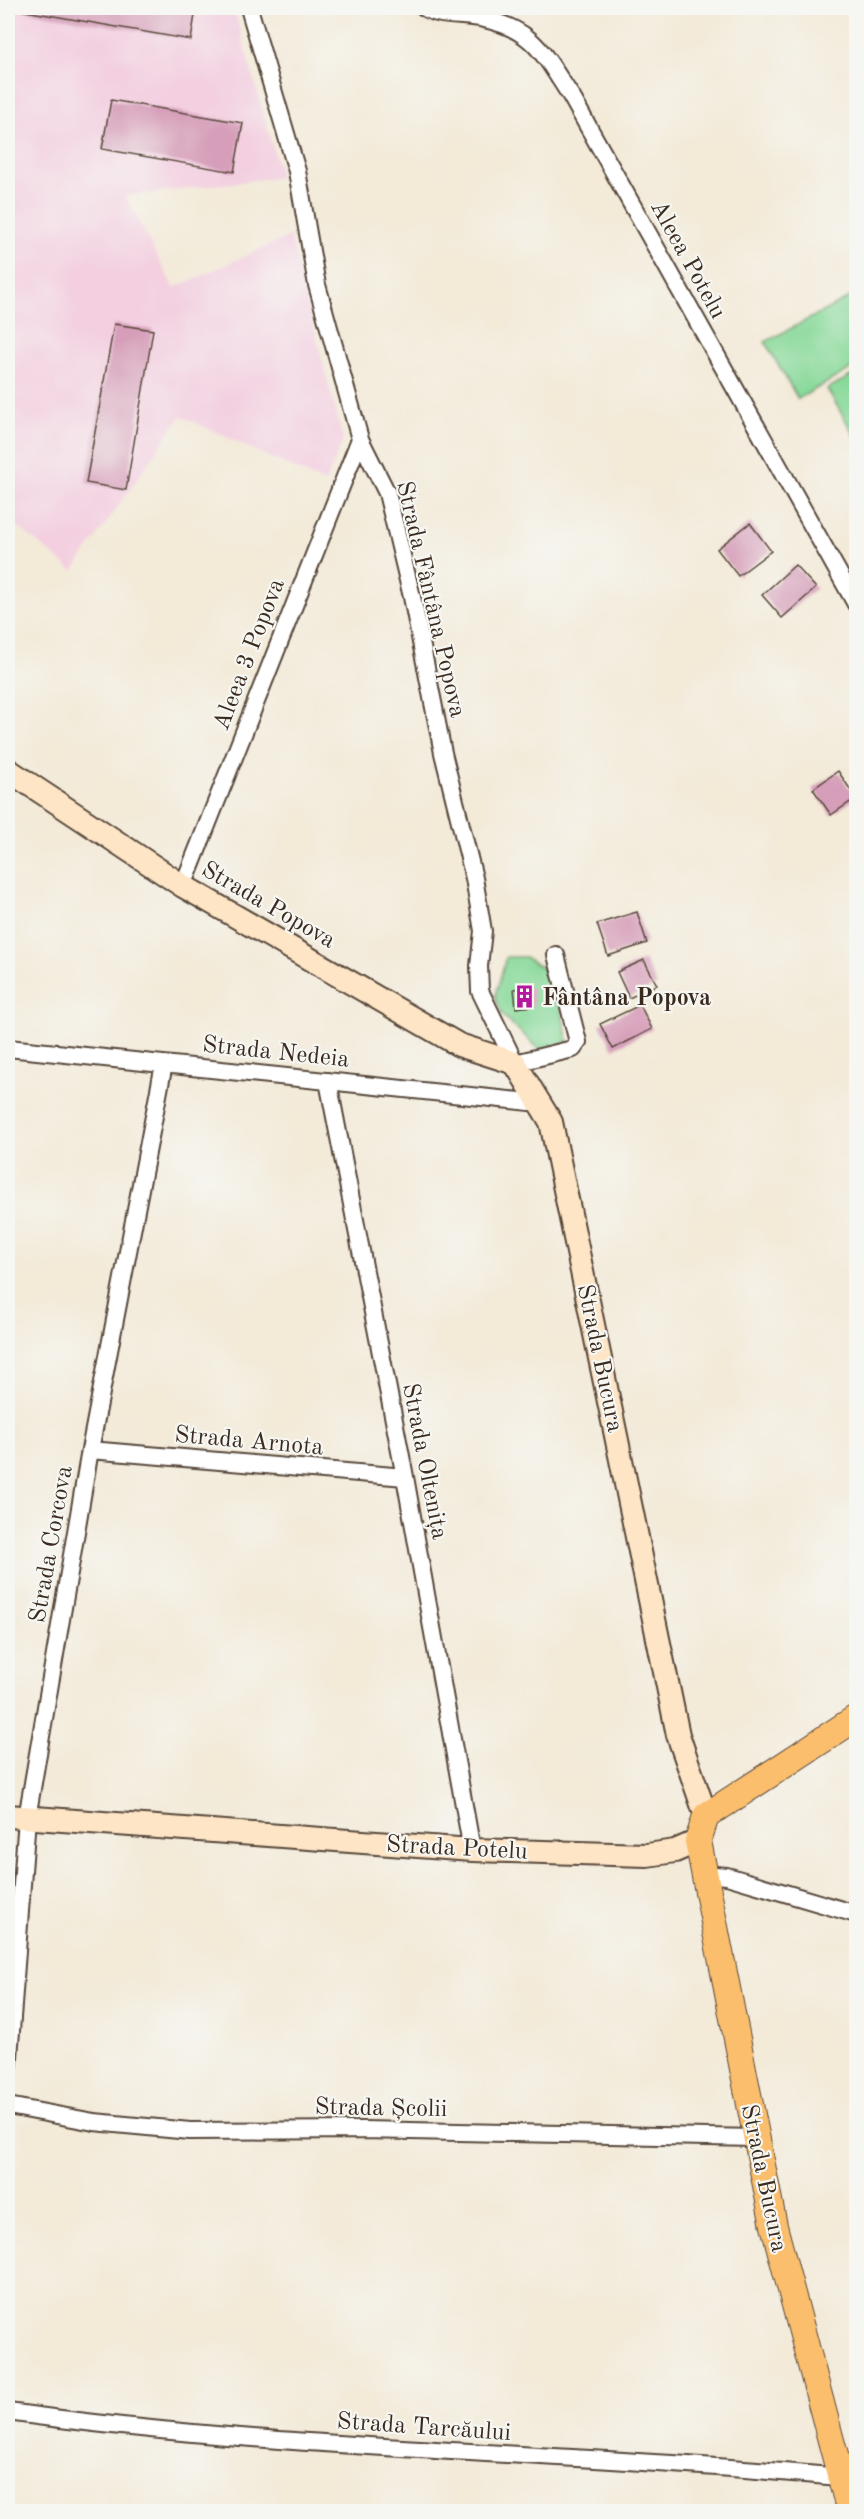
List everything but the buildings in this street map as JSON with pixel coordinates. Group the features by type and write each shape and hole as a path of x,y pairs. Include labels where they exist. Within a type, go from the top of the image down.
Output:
{"main road":[{"path":"698,1841 706,1816 856,1718"},
{"name":"Strada Bucura","path":"698,1841 774,2226 839,2477 850,2511"}],"street":[{"name":"Strada Fântâna Popova","path":"249,8 297,171 317,285 360,439 387,494 412,597 443,753 474,878 483,931 479,966 480,991 514,1063"},
{"name":"Aleea Potelu","path":"425,8 436,14 478,17 502,24 534,41 571,96 856,604"},
{"name":"Aleea 3 Popova","path":"183,886 360,439"},
{"name":"Strada Popova","path":"8,770 183,886 459,1045 514,1063"},
{"path":"514,1063 573,1049 578,1042 556,955"},
{"name":"Strada Nedeia","path":"8,1048 539,1104"},
{"name":"Strada Bucura","path":"514,1063 550,1122 678,1734 706,1816"},
{"name":"Strada Corcova","path":"8,2071 17,1817 164,1064"},
{"name":"Strada Oltenița","path":"328,1081 405,1477 472,1850"},
{"name":"Strada Arnota","path":"90,1450 405,1477"},
{"name":"Strada Potelu","path":"17,1817 472,1850 647,1855 675,1851 698,1841"},
{"path":"703,1874 727,1876 856,1914"},
{"name":"Strada Școlii","path":"8,2106 94,2122 190,2131 363,2130 756,2138"},
{"name":"Strada Tarcăului","path":"8,2412 207,2435 839,2477"}],"shaded area":[{"path":"8,8 234,8 281,177 125,196 174,288 290,236 343,440 325,483 181,416 73,571 8,519"}],"green space":[{"path":"856,294 856,366 798,399 765,342"},
{"path":"856,373 856,438 827,389"},
{"path":"506,957 525,957 554,975 568,1042 539,1049 502,1015 495,997"}],"place":[{"name":"Fântâna Popova","path":"524,997"}]}
